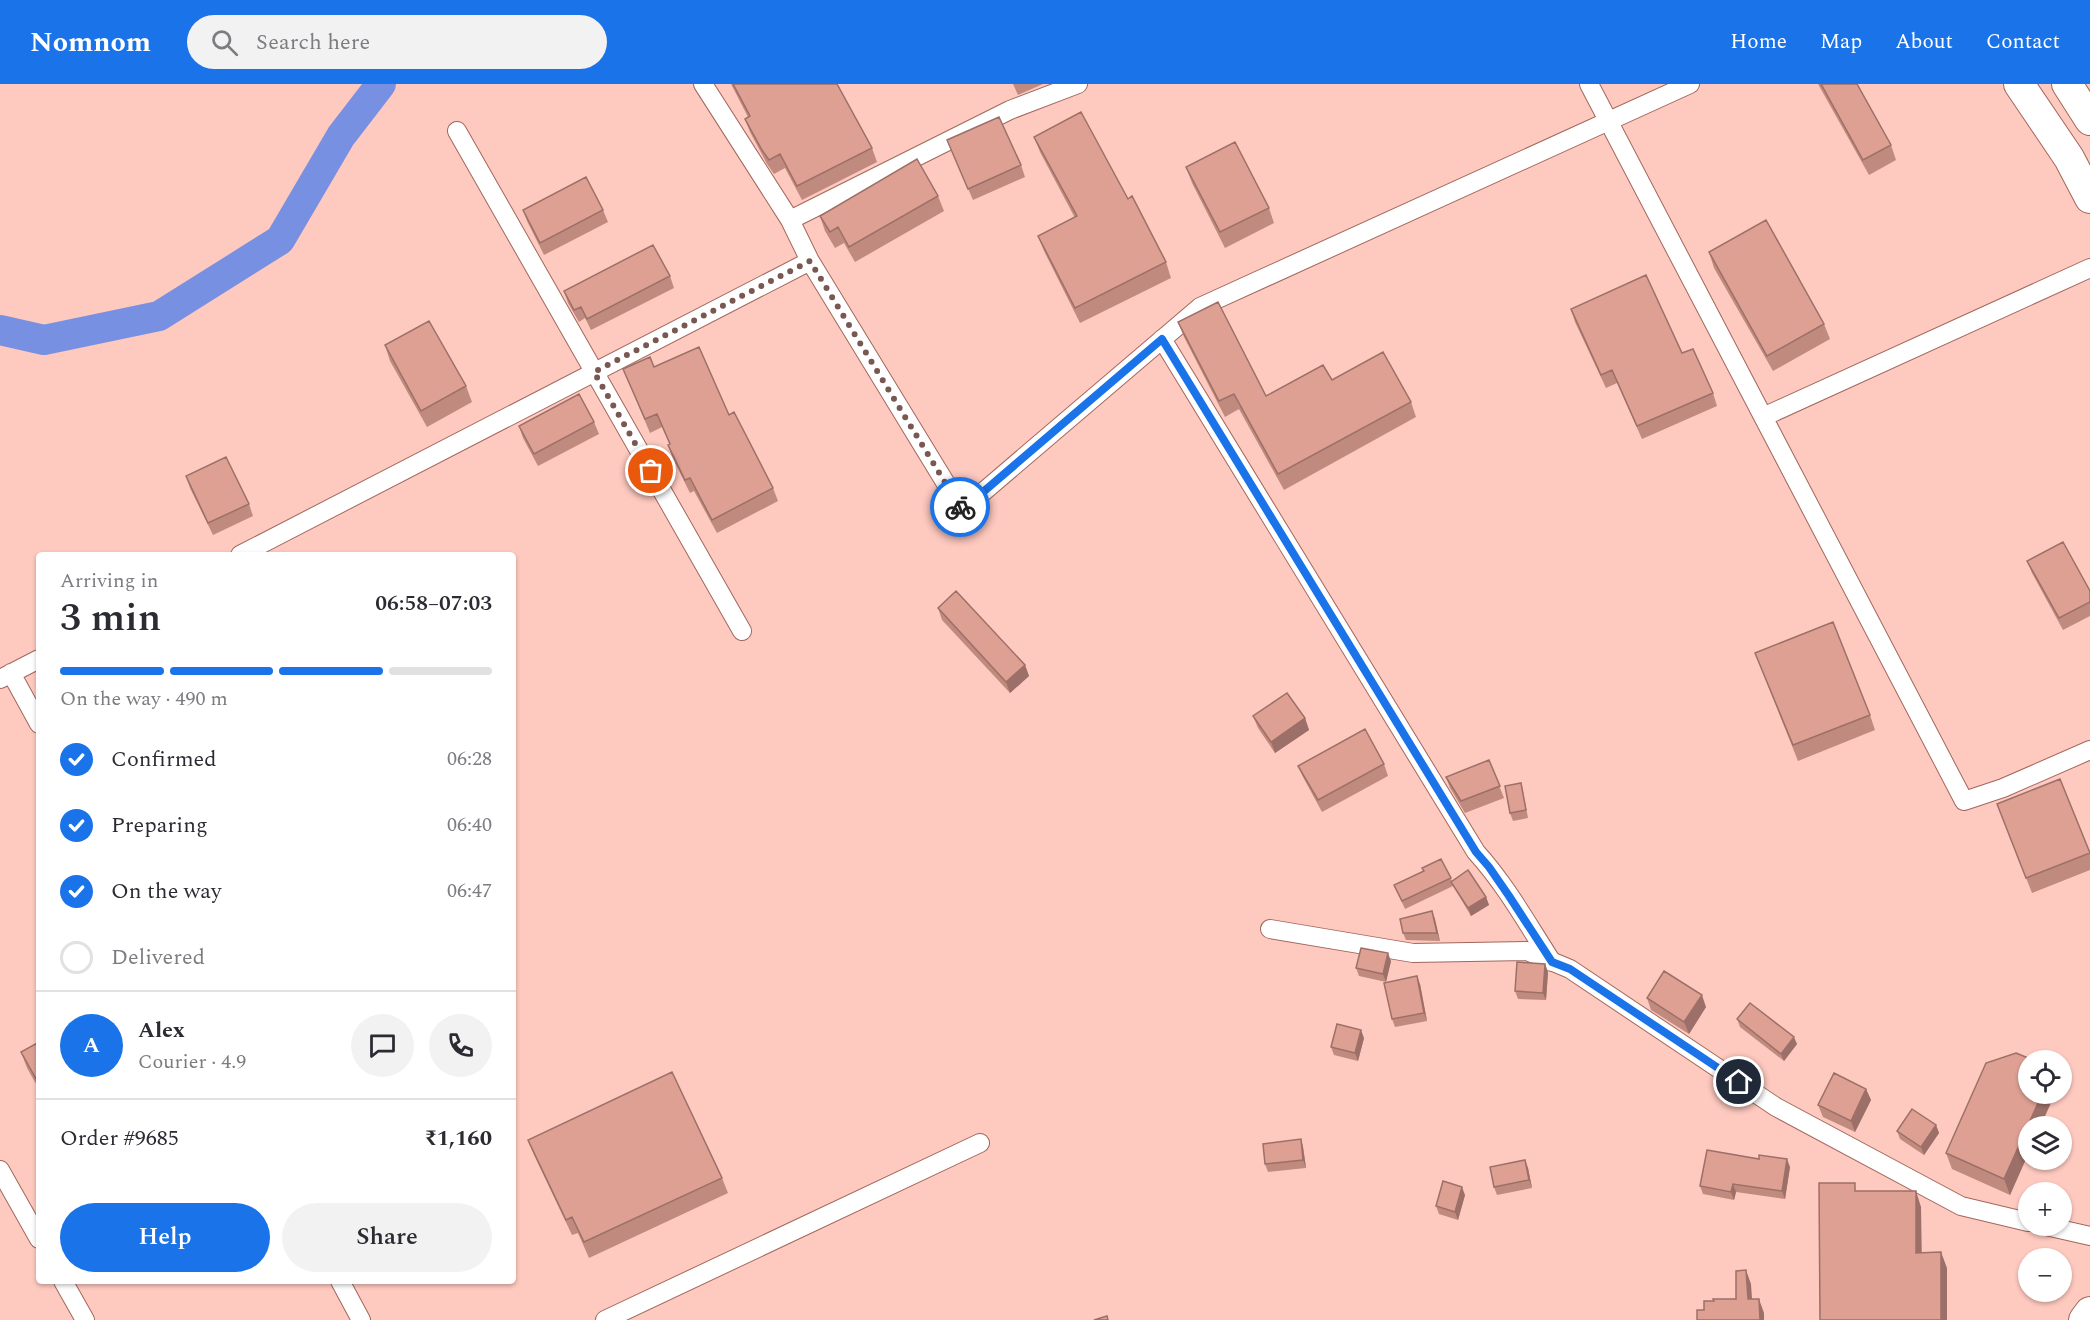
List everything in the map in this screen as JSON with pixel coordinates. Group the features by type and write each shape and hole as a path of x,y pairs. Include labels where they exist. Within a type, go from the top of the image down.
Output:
{"main road":[{"path":"2019,84 2069,159 2090,198"},
{"path":"2039,84 2090,160"},
{"path":"2067,84 2090,120"},
{"path":"2084,1320 2090,1312"}],"street":[{"path":"703,84 790,220 810,261 962,510 1200,307 1690,84"},
{"path":"790,220 1010,110 1078,84"},
{"path":"1589,84 1964,801 2003,788 2090,750"},
{"path":"456,130 742,631"},
{"path":"246,552 810,261"},
{"path":"1763,417 2090,268"},
{"path":"1162,339 1476,852 1489,867 1552,962"},
{"path":"36,661 6,676 36,720"},
{"path":"1270,929 1413,952 1527,951 1570,969 1776,1107 1961,1206 2018,1219"},
{"path":"605,1320 980,1143"},
{"path":"0,1170 36,1234"},
{"path":"2072,1232 2090,1236"},
{"path":"65,1284 85,1320"},
{"path":"342,1284 361,1320"}],"building":[{"path":"733,84 837,84 872,148 797,186 780,154 769,160 762,150 745,119 750,116"},
{"path":"1821,84 1857,84 1891,145 1863,160"},
{"path":"1081,112 1128,199 1132,196 1166,262 1075,308 1038,236 1077,216 1034,137"},
{"path":"999,117 1021,165 968,189 947,140"},
{"path":"1235,142 1269,208 1220,232 1186,167"},
{"path":"917,159 938,196 849,247 838,227 830,232 820,216"},
{"path":"586,177 603,210 540,243 523,210"},
{"path":"1766,220 1824,324 1767,356 1709,252"},
{"path":"653,245 670,276 587,319 581,307 574,310 564,291"},
{"path":"1646,275 1682,353 1693,349 1713,393 1637,426 1612,370 1601,375 1571,309"},
{"path":"1218,302 1266,396 1323,365 1332,380 1383,352 1411,402 1278,474 1234,394 1219,401 1178,322"},
{"path":"429,321 466,386 421,411 385,345"},
{"path":"699,347 729,415 734,412 773,488 712,520 690,478 685,480 668,445 670,444 657,414 645,419 623,369 650,357 654,367"},
{"path":"579,394 594,422 534,454 519,426"},
{"path":"226,457 249,504 208,523 186,476"},
{"path":"2063,542 2090,591 2090,602 2059,618 2027,561"},
{"path":"956,591 1025,665 1006,682 938,608"},
{"path":"1833,622 1870,715 1793,745 1755,653"},
{"path":"1287,693 1305,718 1271,742 1253,716"},
{"path":"1365,729 1384,764 1318,800 1298,766"},
{"path":"1489,760 1500,786 1461,801 1446,777"},
{"path":"2060,779 2090,853 2026,878 1997,804"},
{"path":"1521,783 1526,810 1510,813 1505,786"},
{"path":"1441,859 1451,878 1402,901 1394,885 1424,871 1422,868"},
{"path":"1468,870 1486,897 1468,908 1451,882"},
{"path":"1432,911 1437,933 1403,933 1400,919"},
{"path":"1361,948 1388,953 1383,974 1356,968"},
{"path":"1517,962 1545,964 1543,993 1515,991"},
{"path":"1664,971 1702,995 1684,1022 1647,998"},
{"path":"1417,976 1424,1013 1392,1019 1384,983"},
{"path":"1750,1003 1794,1037 1781,1054 1737,1019"},
{"path":"1337,1024 1361,1030 1355,1053 1331,1047"},
{"path":"36,1044 36,1079 21,1052"},
{"path":"2018,1054 2018,1104 2038,1104 2032,1116 2018,1116 2018,1148 2004,1179 1946,1153 1986,1063"},
{"path":"672,1072 722,1178 584,1242 572,1217 566,1220 528,1140"},
{"path":"1834,1073 1866,1089 1851,1121 1818,1105"},
{"path":"1912,1109 1936,1125 1921,1147 1897,1131"},
{"path":"1301,1139 1303,1160 1265,1164 1263,1144"},
{"path":"1707,1150 1759,1159 1759,1155 1787,1159 1782,1191 1733,1184 1731,1192 1700,1186"},
{"path":"1525,1160 1529,1180 1494,1187 1490,1167"},
{"path":"1443,1181 1462,1187 1455,1212 1436,1206"},
{"path":"1819,1183 1855,1183 1855,1191 1916,1191 1916,1253 1941,1252 1941,1320 1820,1320"},
{"path":"1746,1270 1748,1299 1759,1299 1760,1320 1697,1320 1697,1310 1704,1310 1704,1301 1736,1299 1736,1271"},
{"path":"1107,1316 1108,1320 1094,1320"}],"waterway":[{"path":"0,330 44,340 159,316 280,240 341,136 381,84"}],"way so far":[{"path":"651,471 594,372 810,261 960,507"}],"route":[{"path":"960,507 962,510 1162,339 1476,852 1489,867 1552,962 1570,969 1739,1082"}]}
